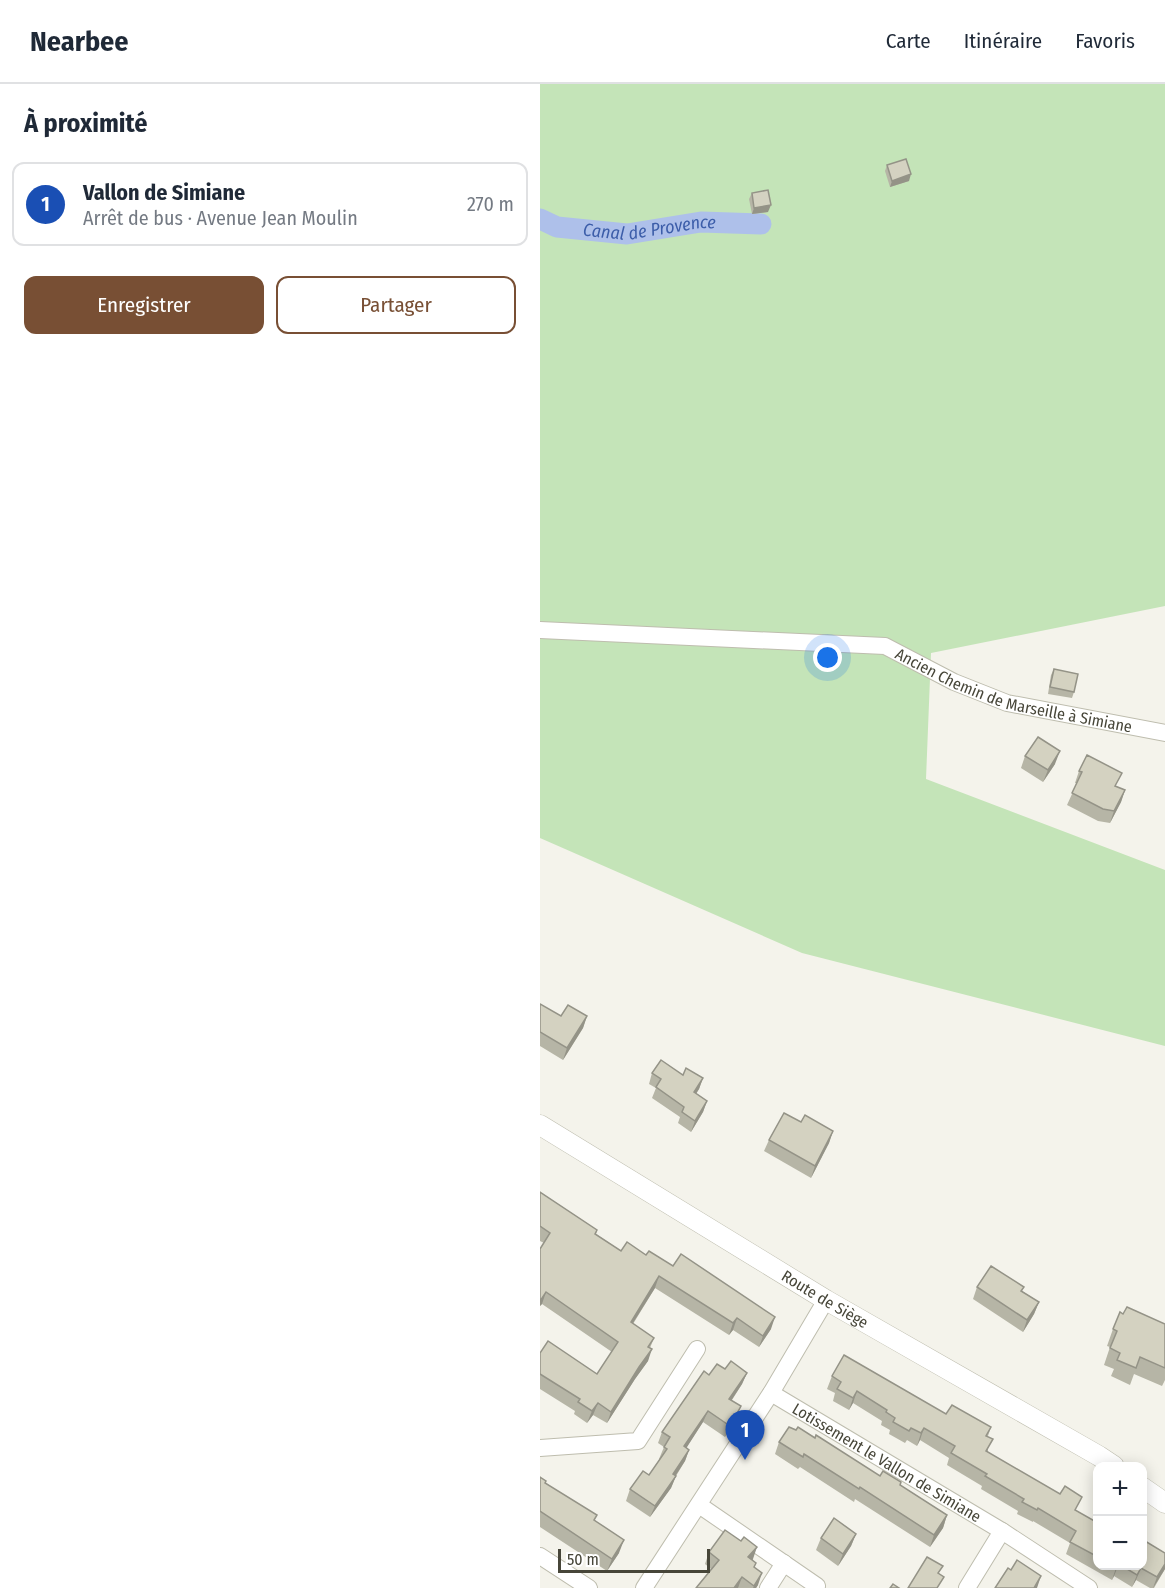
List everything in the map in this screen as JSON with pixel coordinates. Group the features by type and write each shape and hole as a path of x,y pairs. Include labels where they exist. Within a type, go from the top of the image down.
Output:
{"street":[{"name":"Ancien Chemin de Marseille à Simiane","path":"540,630 885,646 954,682 1007,703 1165,733"},
{"name":"Route de Siège","path":"540,1125 826,1299 1107,1462"},
{"path":"644,1588 771,1393 826,1299"},
{"path":"540,1448 638,1441 697,1349"},
{"name":"Lotissement le Vallon de Simiane","path":"771,1393 1002,1531 1089,1588"},
{"path":"1147,1490 1165,1503"},
{"path":"699,1505 818,1586"},
{"path":"967,1588 1002,1531"},
{"path":"540,1556 589,1588"},
{"path":"768,1588 784,1563"}],"green space":[{"path":"540,84 1165,84 1165,606 931,653 926,779 1165,870 1165,1046 802,953 540,838"}],"building":[{"path":"906,159 911,174 892,181 887,165"},
{"path":"768,190 771,205 754,208 752,193"},
{"path":"1054,669 1078,674 1074,692 1050,687"},
{"path":"1038,737 1060,751 1048,770 1025,756"},
{"path":"1087,755 1122,773 1115,786 1125,790 1114,811 1103,809 1072,793"},
{"path":"540,1004 561,1016 568,1005 587,1016 567,1048 540,1032"},
{"path":"661,1060 683,1075 686,1068 703,1078 694,1092 707,1101 695,1121 682,1112 684,1107 656,1087 661,1079 652,1073"},
{"path":"784,1113 801,1122 805,1115 833,1131 815,1166 769,1140"},
{"path":"540,1192 597,1230 595,1234 621,1251 627,1242 646,1255 649,1251 673,1266 681,1254 775,1317 763,1336 737,1318 733,1323 659,1276 631,1322 654,1338 648,1347 652,1349 611,1412 598,1403 592,1411 578,1402 580,1399 540,1374 540,1353 548,1341 597,1374 618,1342 546,1292 540,1301 540,1249 550,1233 540,1226"},
{"path":"991,1266 1024,1287 1021,1291 1039,1302 1027,1320 977,1287"},
{"path":"1127,1307 1165,1324 1165,1368 1140,1357 1136,1368 1117,1360 1120,1353 1110,1348 1117,1331 1113,1329 1120,1312 1123,1314"},
{"path":"844,1355 946,1414 952,1405 991,1427 986,1436 993,1439 986,1451 1060,1494 1065,1486 1082,1497 1075,1510 1093,1520 1093,1554 1070,1542 1076,1531 1038,1508 1037,1510 1022,1502 1024,1499 951,1453 955,1446 924,1428 921,1433 911,1428 909,1431 893,1422 895,1418 886,1412 887,1410 857,1391 853,1398 837,1389 841,1382 832,1376"},
{"path":"731,1361 747,1373 729,1399 741,1406 730,1426 708,1411 684,1446 689,1450 673,1474 676,1476 655,1506 630,1489 643,1471 649,1475 667,1449 664,1447 670,1437 662,1432 704,1371 709,1375 717,1364 725,1369"},
{"path":"789,1427 796,1430 798,1427 815,1438 816,1435 880,1476 883,1471 901,1482 900,1485 947,1515 934,1535 860,1487 859,1489 804,1454 803,1457 779,1442"},
{"path":"540,1477 546,1481 545,1483 597,1515 594,1520 624,1540 612,1559 540,1511"},
{"path":"834,1518 856,1534 843,1554 821,1538"},
{"path":"725,1530 741,1541 744,1537 757,1547 748,1557 756,1563 754,1567 762,1573 754,1586 742,1577 734,1588 696,1588 719,1560 709,1552"},
{"path":"1147,1542 1165,1553 1165,1564 1157,1577 1145,1570 1147,1570"},
{"path":"927,1557 943,1566 938,1573 944,1577 937,1588 908,1588"},
{"path":"1017,1560 1041,1576 1034,1588 995,1588 1008,1568 1011,1570"},
{"path":"1129,1570 1140,1570 1137,1575"}],"waterway":[{"name":"Canal de Provence","path":"540,219 557,227 627,234 701,222 761,224"}],"place":[{"name":"Vallon de Simiane","path":"745,1460"}]}
